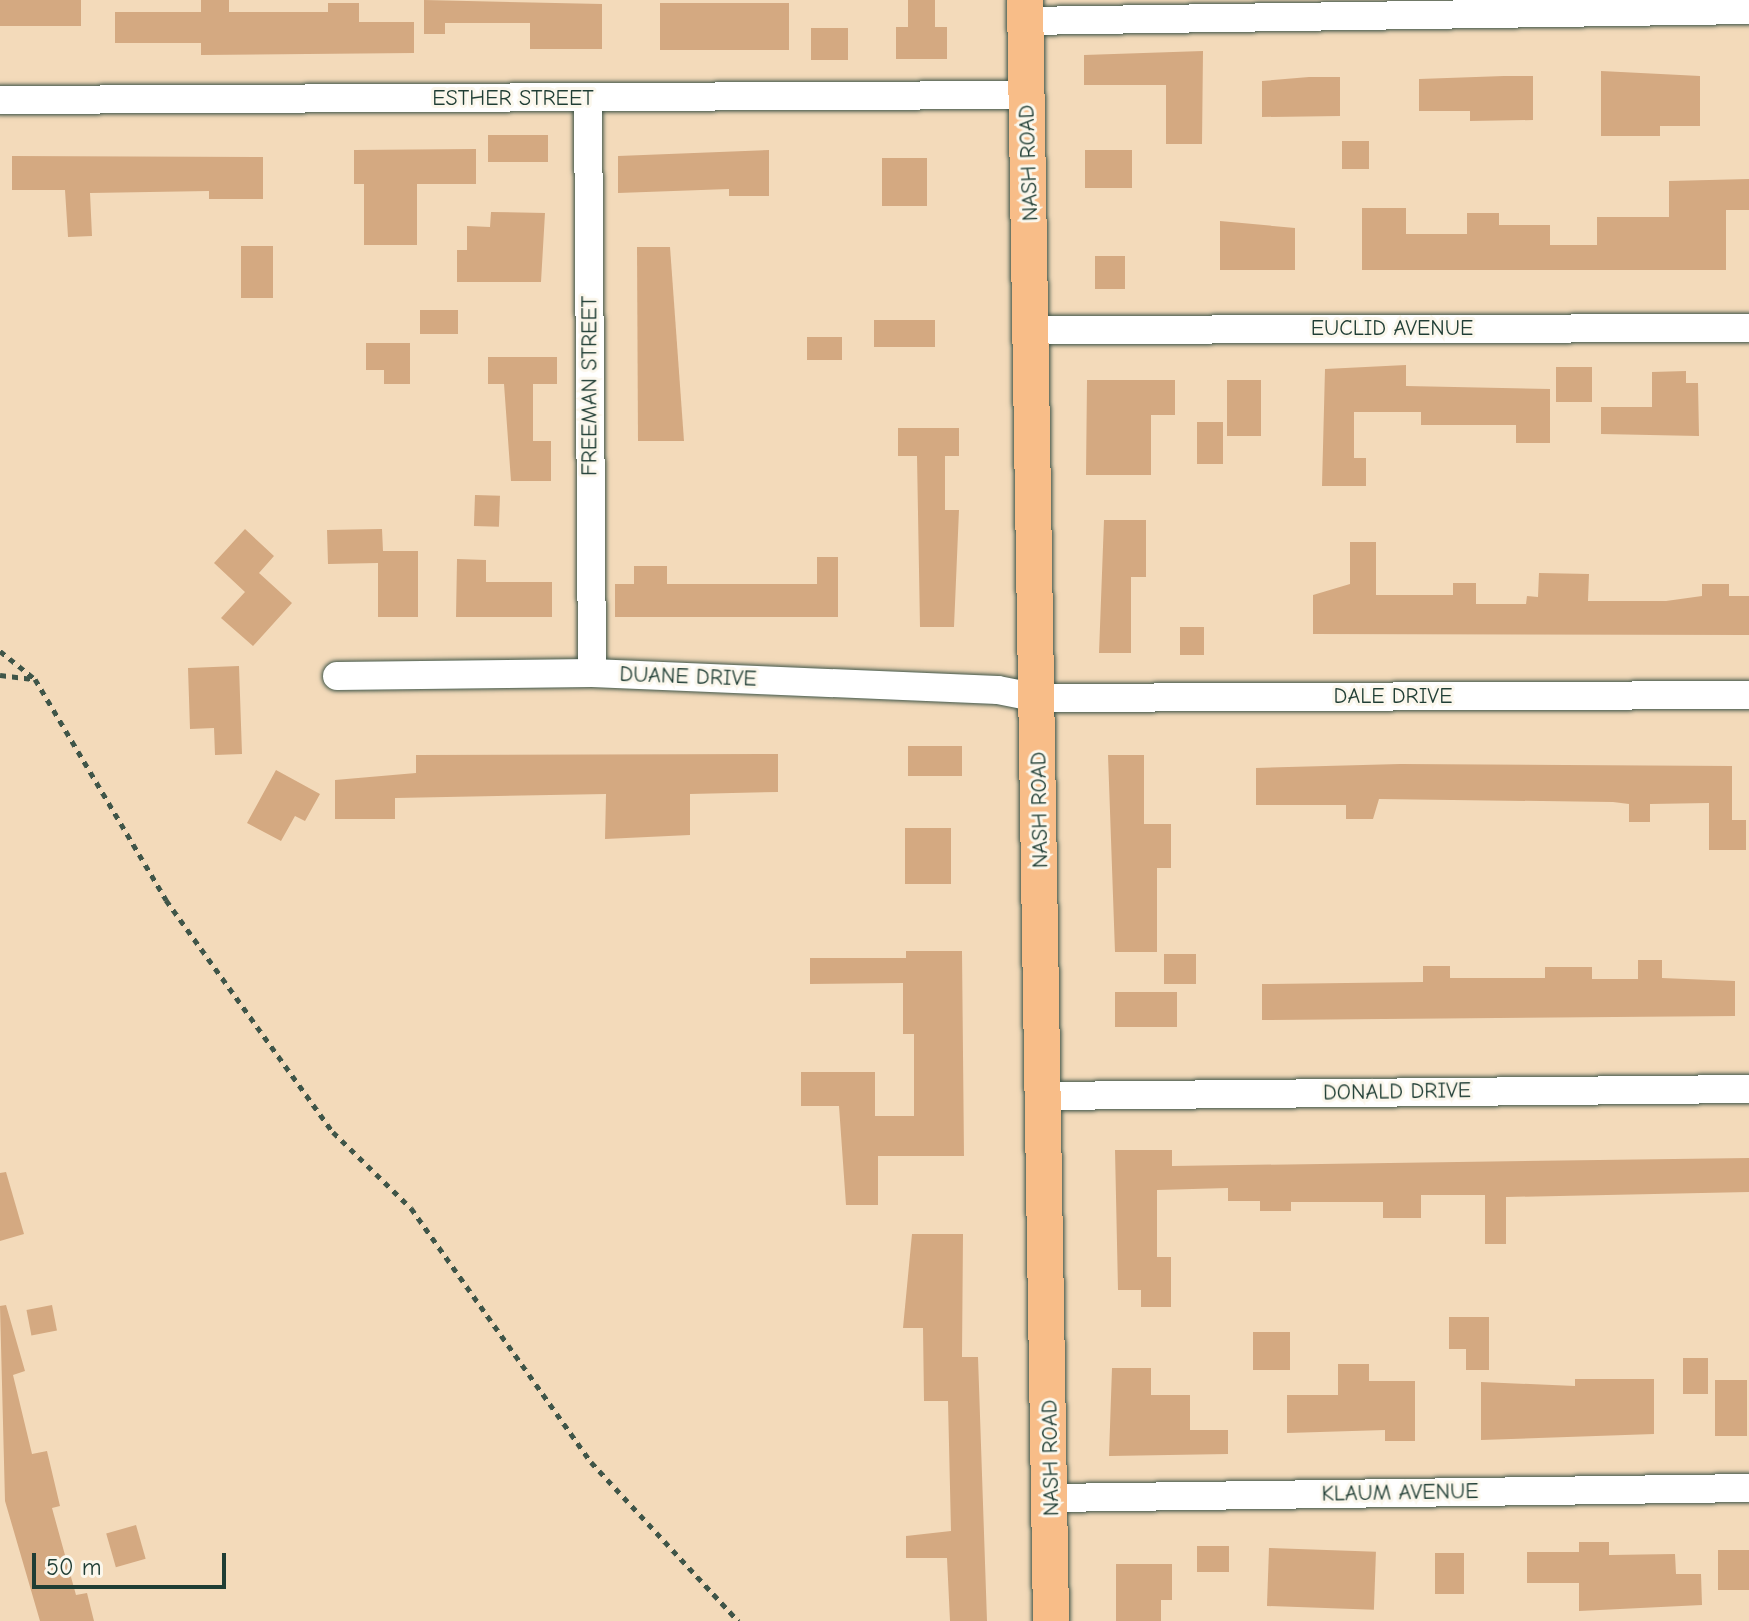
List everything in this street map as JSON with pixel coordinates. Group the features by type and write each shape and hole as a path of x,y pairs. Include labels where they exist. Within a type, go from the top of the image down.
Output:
{"main road":[{"name":"NASH ROAD","path":"1025,10 1035,330 1052,1498 1051,1621"}],"street":[{"path":"1025,10 1749,10"},
{"name":"ESTHER STREET","path":"0,100 1027,95"},
{"name":"FREEMAN STREET","path":"588,99 592,673"},
{"name":"EUCLID AVENUE","path":"1035,330 1749,328"},
{"name":"DUANE DRIVE","path":"337,676 592,673 998,690 1038,698"},
{"name":"DALE DRIVE","path":"1038,698 1749,695"},
{"name":"DONALD DRIVE","path":"1046,1096 1749,1089"},
{"name":"KLAUM AVENUE","path":"1052,1498 1749,1488"}],"path":[{"path":"0,651 35,679 166,900 333,1132 411,1208 591,1462 738,1621"},
{"path":"0,675 35,679"}],"building":[{"path":"0,0 81,0 81,26 0,26"},
{"path":"201,0 229,0 229,12 328,12 328,3 359,3 359,22 414,22 414,53 201,55 201,43 115,43 115,12 201,12"},
{"path":"424,0 602,4 602,49 530,49 530,23 445,23 445,34 424,34"},
{"path":"908,0 935,0 935,27 947,27 947,59 896,59 896,27 908,27"},
{"path":"660,3 789,3 789,50 660,50"},
{"path":"811,28 848,28 848,60 811,60"},
{"path":"1203,51 1202,144 1166,144 1166,85 1084,85 1084,55"},
{"path":"1601,71 1700,76 1700,126 1660,126 1660,136 1601,136"},
{"path":"1533,76 1533,120 1470,121 1470,111 1419,111 1419,79"},
{"path":"1340,77 1340,116 1262,117 1262,81"},
{"path":"488,135 548,135 548,162 488,162"},
{"path":"1342,141 1369,141 1369,169 1342,169"},
{"path":"476,149 476,184 417,184 417,245 364,245 364,184 354,184 354,150"},
{"path":"769,150 769,196 729,196 729,189 618,193 618,156"},
{"path":"1085,150 1132,150 1132,188 1085,188"},
{"path":"12,156 263,157 263,199 209,199 209,191 90,193 92,236 68,237 65,190 12,190"},
{"path":"882,158 927,158 927,206 882,206"},
{"path":"1749,179 1749,210 1726,210 1726,270 1362,270 1362,208 1406,208 1406,234 1467,234 1467,213 1499,213 1499,225 1550,225 1550,245 1597,245 1597,217 1669,217 1669,181"},
{"path":"491,212 545,213 541,282 457,282 457,250 467,250 467,226 490,227"},
{"path":"1220,221 1295,228 1295,270 1220,270"},
{"path":"241,246 273,246 273,298 241,298"},
{"path":"637,247 670,247 684,441 638,441"},
{"path":"1095,256 1125,256 1125,289 1095,289"},
{"path":"420,310 458,310 458,334 420,334"},
{"path":"874,320 935,320 935,347 874,347"},
{"path":"807,337 842,337 842,360 807,360"},
{"path":"366,343 410,343 410,384 384,384 384,370 366,370"},
{"path":"488,357 557,357 557,384 533,384 533,441 551,441 551,481 511,481 504,384 488,384"},
{"path":"1406,365 1406,386 1550,389 1550,443 1516,443 1516,425 1421,425 1421,412 1354,412 1354,458 1366,458 1366,486 1322,486 1325,369"},
{"path":"1556,367 1592,367 1592,402 1556,402"},
{"path":"1686,371 1686,383 1698,383 1699,436 1601,434 1601,407 1652,407 1652,372"},
{"path":"1087,380 1175,380 1175,415 1151,415 1151,475 1086,475"},
{"path":"1227,380 1261,380 1261,436 1227,436"},
{"path":"1197,422 1223,422 1223,464 1197,464"},
{"path":"898,428 959,428 959,456 945,456 945,510 959,510 954,627 920,627 917,456 898,456"},
{"path":"475,495 500,496 499,527 474,526"},
{"path":"1104,520 1146,520 1146,577 1131,577 1131,653 1099,653"},
{"path":"245,529 274,556 259,573 292,603 253,646 221,618 245,592 214,563"},
{"path":"382,529 383,551 418,551 418,617 378,617 378,563 328,564 327,530"},
{"path":"1350,542 1376,542 1376,595 1453,595 1453,583 1476,583 1476,604 1526,604 1527,596 1538,597 1539,573 1589,574 1588,601 1666,601 1702,596 1702,584 1729,584 1729,596 1749,596 1749,635 1313,634 1313,595 1350,584"},
{"path":"817,557 838,557 838,617 615,617 615,584 634,584 634,566 667,566 667,584 817,584"},
{"path":"457,559 486,560 486,582 552,582 552,617 456,617"},
{"path":"1180,627 1204,627 1204,655 1180,655"},
{"path":"239,666 242,754 215,755 214,728 190,729 188,668"},
{"path":"908,746 962,746 962,776 908,776"},
{"path":"778,754 778,792 690,794 690,835 605,839 606,794 395,798 395,819 335,819 335,780 416,773 416,755"},
{"path":"1108,755 1144,755 1144,824 1171,824 1171,868 1157,868 1157,952 1115,952"},
{"path":"1400,764 1732,766 1732,820 1746,820 1746,850 1709,850 1709,803 1650,804 1650,822 1629,822 1629,804 1613,802 1379,799 1373,819 1346,819 1346,805 1256,805 1256,768"},
{"path":"276,770 320,794 305,821 295,816 281,841 247,823"},
{"path":"905,828 951,828 951,884 905,884"},
{"path":"906,951 962,951 964,1156 878,1156 878,1205 846,1205 839,1106 801,1106 801,1072 875,1072 875,1116 914,1116 914,1034 903,1034 903,983 810,984 810,958 906,958"},
{"path":"1164,954 1196,954 1196,984 1164,984"},
{"path":"1638,960 1662,960 1662,978 1735,981 1735,1016 1262,1020 1262,984 1423,982 1423,966 1450,966 1450,978 1545,978 1545,967 1592,967 1592,979 1638,979"},
{"path":"1115,992 1177,992 1177,1027 1115,1027"},
{"path":"1115,1150 1172,1150 1172,1166 1749,1158 1749,1192 1506,1197 1506,1244 1485,1244 1485,1195 1421,1195 1421,1218 1383,1218 1383,1202 1291,1202 1291,1211 1260,1211 1260,1201 1228,1201 1228,1188 1157,1190 1157,1257 1171,1257 1171,1307 1141,1307 1141,1290 1118,1290"},
{"path":"6,1172 24,1234 0,1241 0,1173"},
{"path":"912,1234 963,1234 962,1357 978,1357 987,1621 950,1621 947,1558 906,1558 906,1536 951,1531 948,1401 924,1401 923,1328 903,1328"},
{"path":"6,1305 25,1371 13,1375 32,1454 47,1451 60,1506 52,1508 76,1595 87,1593 94,1621 40,1621 5,1501 0,1306"},
{"path":"52,1305 57,1331 31,1335 26,1310"},
{"path":"1449,1317 1489,1317 1489,1370 1466,1370 1466,1349 1449,1349"},
{"path":"1253,1332 1290,1332 1290,1370 1253,1370"},
{"path":"1683,1358 1708,1358 1708,1394 1683,1394"},
{"path":"1338,1364 1369,1364 1369,1381 1415,1381 1415,1441 1385,1441 1385,1430 1287,1433 1287,1395 1338,1395"},
{"path":"1112,1368 1151,1368 1151,1395 1190,1395 1190,1430 1228,1430 1228,1454 1109,1456"},
{"path":"1575,1379 1654,1379 1654,1434 1481,1440 1481,1382 1575,1386"},
{"path":"1715,1380 1747,1380 1747,1436 1715,1436"},
{"path":"136,1525 146,1559 116,1567 106,1534"},
{"path":"1579,1542 1609,1542 1609,1555 1675,1554 1676,1574 1701,1574 1702,1605 1579,1611 1579,1583 1527,1583 1527,1552 1579,1552"},
{"path":"1197,1546 1229,1546 1229,1572 1197,1572"},
{"path":"1269,1548 1376,1552 1374,1610 1267,1606"},
{"path":"1718,1550 1749,1550 1749,1590 1718,1590"},
{"path":"1435,1553 1464,1553 1464,1594 1435,1594"},
{"path":"1116,1564 1172,1564 1172,1600 1161,1600 1161,1621 1116,1621"}]}
